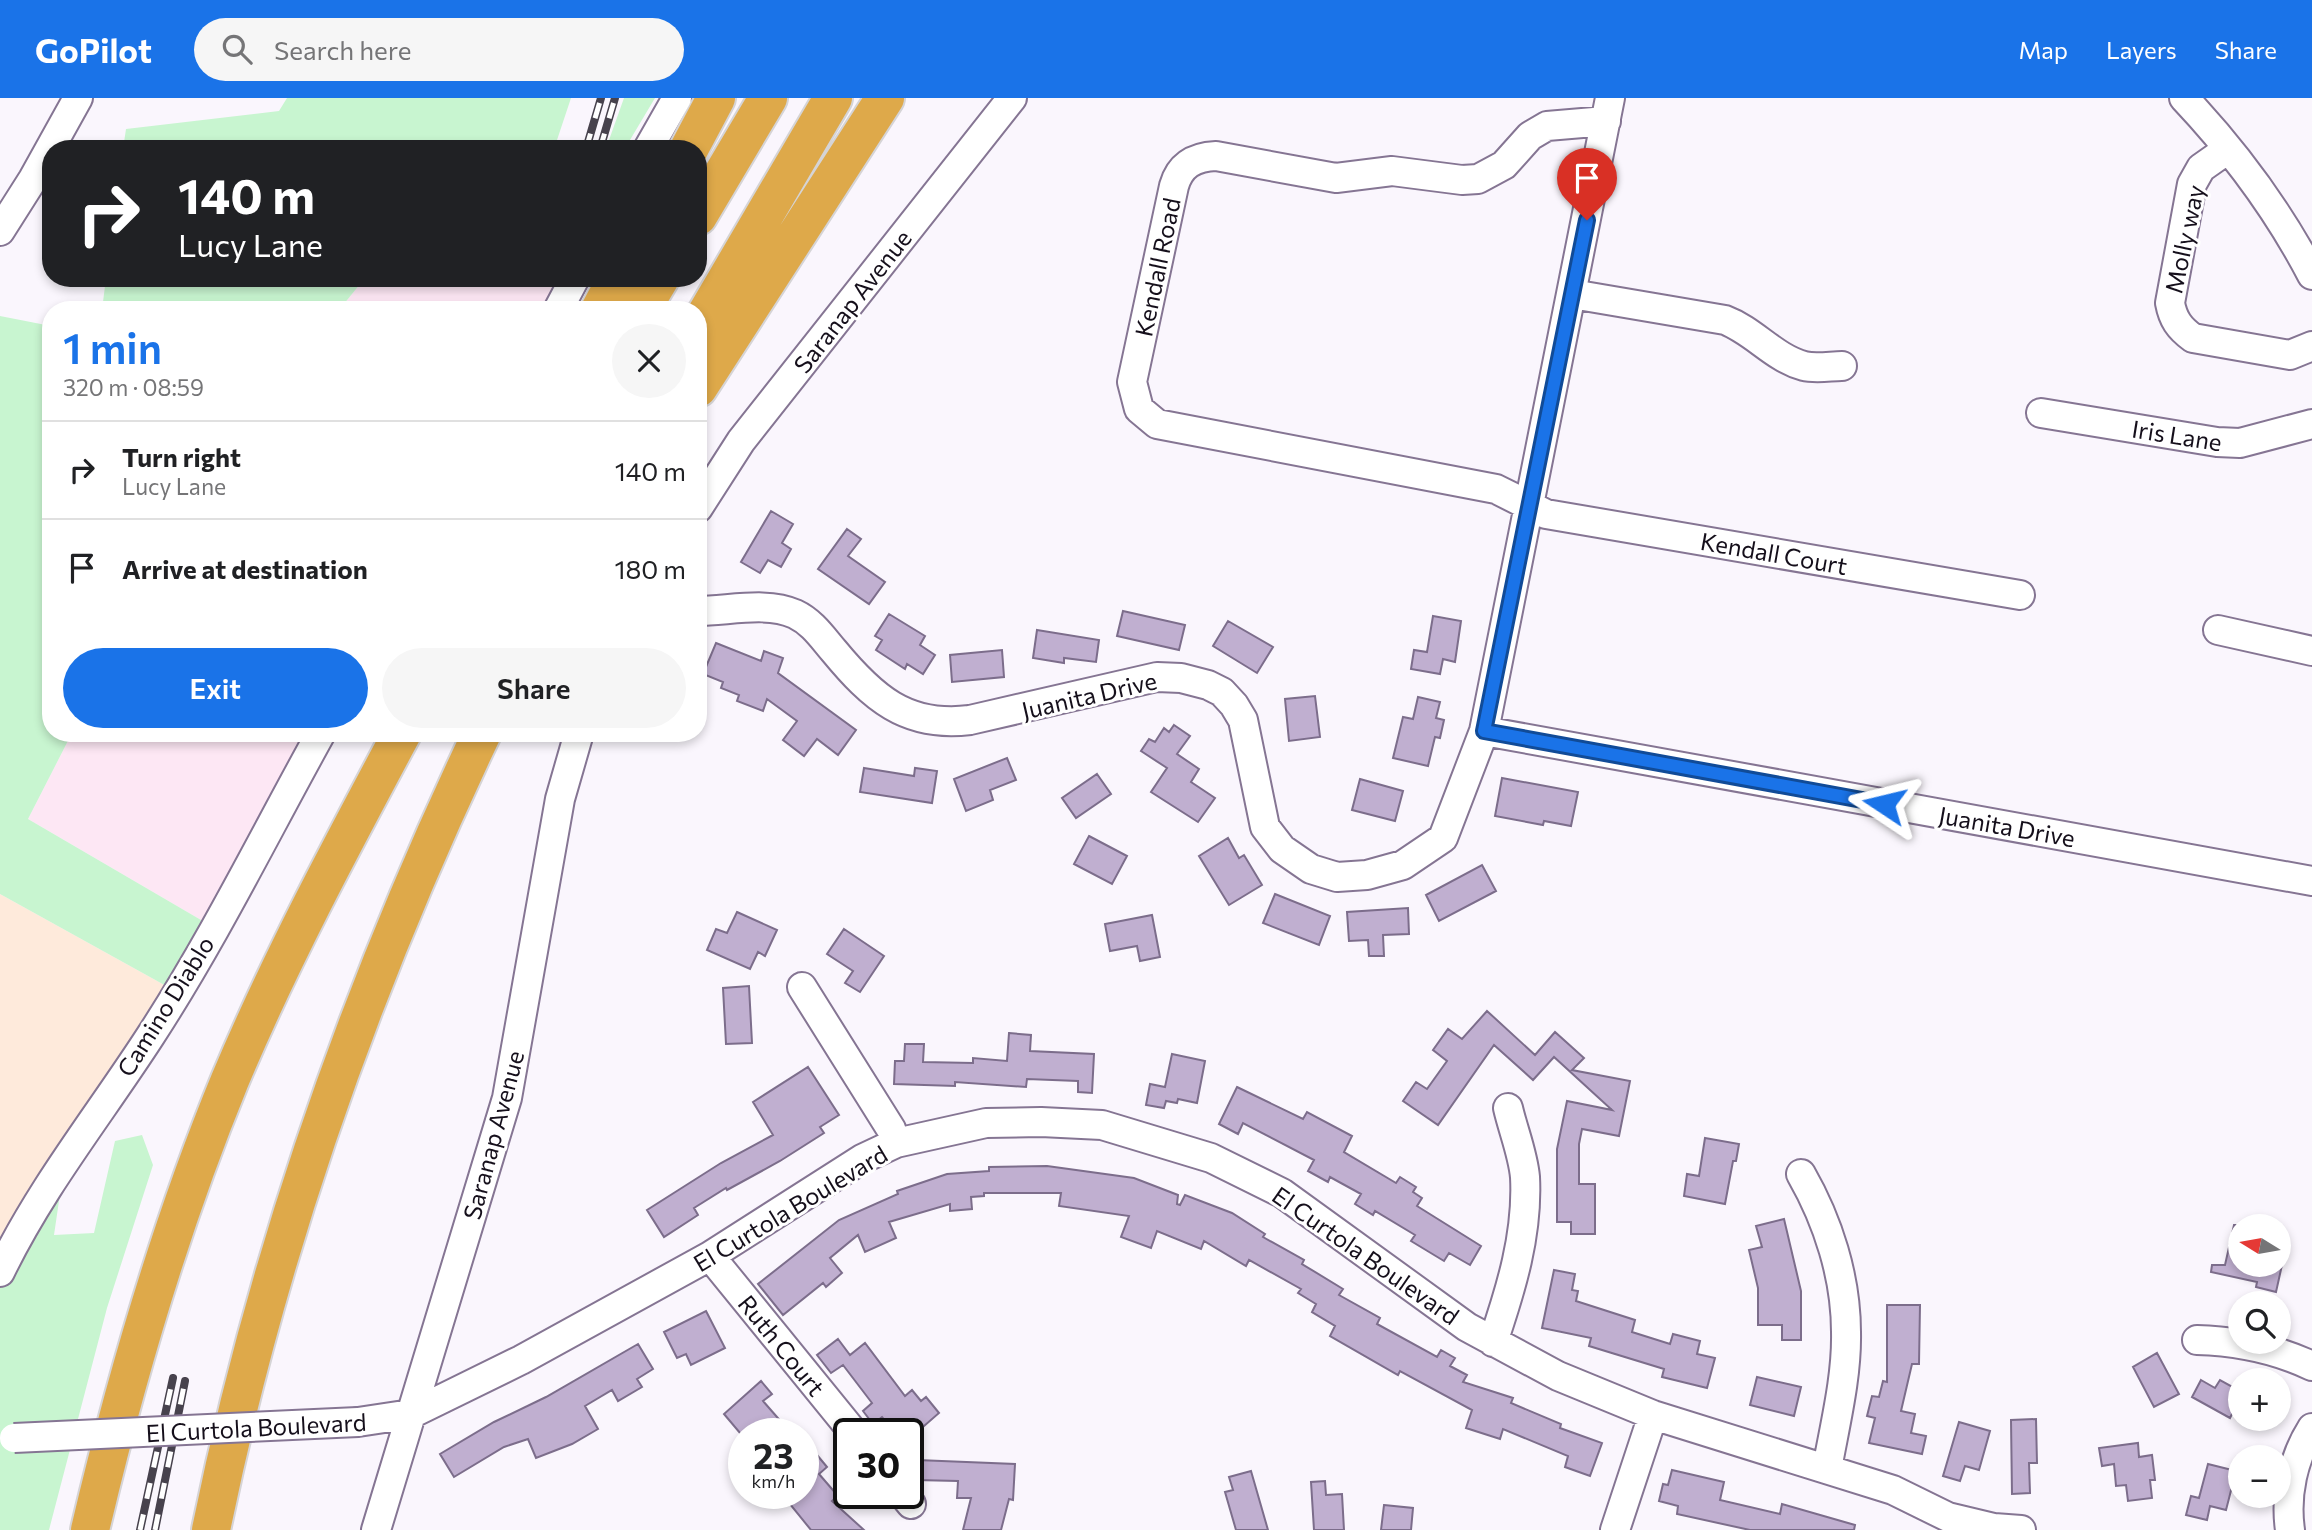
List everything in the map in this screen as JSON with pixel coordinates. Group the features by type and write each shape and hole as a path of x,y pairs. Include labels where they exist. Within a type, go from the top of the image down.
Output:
{"highway":[{"path":"694,140 716,98"},
{"path":"707,150 737,98"},
{"path":"707,201 768,98"},
{"path":"707,313 833,98"},
{"path":"707,374 886,98"},
{"path":"90,1530 144,1324 210,1131 286,956 397,742"},
{"path":"211,1530 257,1337 324,1116 406,901 478,742"}],"street":[{"path":"55,140 78,98"},
{"path":"653,140 677,98"},
{"name":"Saranap Avenue","path":"707,494 741,441 1012,98"},
{"path":"2183,98 2228,149 2268,201 2312,275"},
{"path":"1484,731 1608,110"},
{"name":"Kendall Road","path":"1530,505 1496,489 1157,424 1139,409 1132,382 1174,186 1178,173 1200,157 1216,156 1336,178 1392,171 1462,180 1478,179 1492,174 1530,136 1547,126 1608,110"},
{"name":"Molly way","path":"2228,149 2201,168 2192,184 2170,303 2173,316 2181,330 2193,338 2290,355 2312,345"},
{"path":"0,231 42,163"},
{"path":"1572,294 1724,320 1743,327 1786,359 1807,367 1843,366"},
{"name":"Iris Lane","path":"2041,412 2217,442 2240,443 2312,424"},
{"name":"Kendall Court","path":"1530,505 1546,514 2020,595"},
{"name":"Juanita Drive","path":"707,611 758,608 779,609 794,614 809,623 864,687 895,708 927,720 949,723 970,720 1157,677 1181,678 1208,685 1222,692 1243,720 1265,828 1282,849 1311,869 1337,877 1367,875 1403,865 1443,838 1484,731 2312,881"},
{"path":"2218,630 2312,651"},
{"name":"Camino Diablo","path":"0,1272 46,1188 151,1035 177,992 316,742"},
{"name":"Saranap Avenue","path":"376,1530 507,1098 559,799 576,742"},
{"path":"802,987 891,1129 896,1143"},
{"path":"1493,1342 1512,1283 1523,1225 1525,1175 1508,1108"},
{"name":"El Curtola Boulevard","path":"7,1439 358,1422 411,1414 521,1360 710,1256 862,1159 896,1143 986,1123 1041,1122 1102,1125 1211,1158 1282,1193 1468,1327 1558,1376 1653,1415 1893,1490 1948,1517 1994,1528 2021,1530"},
{"path":"1801,1174 1821,1209 1844,1292 1846,1333 1843,1378 1827,1469"},
{"name":"Ruth Court","path":"710,1256 842,1418"},
{"path":"2197,1340 2219,1340 2272,1350 2312,1366"},
{"path":"1615,1530 1653,1415"},
{"path":"2290,1530 2289,1494 2294,1467 2312,1428"}],"shaded area":[{"path":"358,287 570,287 563,301 346,301"},
{"path":"67,742 316,742 213,927 28,819"},
{"path":"0,894 177,992 0,1272"}],"green space":[{"path":"287,98 571,98 557,140 124,140 126,129 279,111"},
{"path":"624,98 655,98 630,140 609,140"},
{"path":"105,287 358,287 346,301 103,301"},
{"path":"0,316 42,324 42,742 67,742 28,819 213,927 177,992 0,894"},
{"path":"142,1135 153,1165 107,1308 49,1530 0,1530 0,1272 65,1160 54,1235 94,1233 115,1141"}],"building":[{"path":"771,511 793,524 782,543 791,549 781,567 768,560 760,573 741,562"},
{"path":"847,529 861,539 848,556 885,582 869,604 818,569"},
{"path":"1123,611 1185,625 1179,650 1117,636"},
{"path":"889,614 925,636 920,645 935,655 923,674 907,664 905,669 876,650 882,640 875,636"},
{"path":"1433,616 1461,621 1455,662 1443,659 1440,674 1411,669 1414,650 1427,652"},
{"path":"1228,621 1273,647 1257,673 1213,646"},
{"path":"1037,630 1099,640 1096,662 1064,658 1064,663 1033,658"},
{"path":"716,643 761,661 764,651 783,658 778,673 856,730 838,755 817,739 804,756 783,740 797,721 767,699 763,711 737,701 739,695 721,688 723,682 707,676 707,664"},
{"path":"1002,650 1004,677 952,682 950,655"},
{"path":"1315,696 1320,737 1289,741 1285,699"},
{"path":"1418,697 1440,702 1436,718 1444,720 1440,738 1435,737 1428,766 1393,758 1403,717 1413,719"},
{"path":"1174,725 1190,736 1177,754 1199,769 1191,782 1215,798 1198,822 1151,792 1167,768 1141,751 1149,739 1155,742 1164,728 1169,732"},
{"path":"1007,758 1016,780 990,790 993,800 966,811 954,779"},
{"path":"864,768 914,776 915,768 937,771 932,803 860,792"},
{"path":"1097,774 1111,794 1076,818 1062,798"},
{"path":"1502,778 1578,792 1571,826 1544,821 1543,825 1495,816"},
{"path":"1360,779 1403,791 1395,821 1352,810"},
{"path":"1089,836 1127,856 1112,884 1074,864"},
{"path":"1228,838 1239,858 1244,855 1262,885 1229,905 1199,856"},
{"path":"1482,865 1496,891 1439,921 1426,895"},
{"path":"1275,894 1330,916 1319,945 1263,923"},
{"path":"1408,908 1409,934 1383,935 1384,956 1369,956 1368,940 1349,941 1347,912"},
{"path":"737,912 777,930 765,956 758,952 750,969 707,950 716,929 727,933"},
{"path":"1152,915 1160,957 1140,961 1137,946 1110,951 1105,924"},
{"path":"844,929 884,956 860,992 845,983 853,971 827,954"},
{"path":"749,986 752,1043 726,1044 723,988"},
{"path":"1487,1011 1535,1055 1555,1032 1584,1058 1572,1070 1630,1081 1619,1136 1582,1129 1579,1144 1579,1184 1595,1184 1595,1234 1571,1234 1571,1222 1557,1222 1557,1149 1567,1101 1612,1110 1554,1057 1533,1080 1494,1045 1438,1125 1403,1101 1416,1082 1427,1089 1447,1061 1433,1050 1448,1029 1462,1039"},
{"path":"1009,1033 1031,1035 1030,1051 1094,1054 1092,1093 1078,1092 1078,1081 1027,1079 1026,1087 955,1082 955,1086 894,1084 895,1061 904,1061 905,1044 924,1044 923,1062 973,1063 973,1058 1007,1061"},
{"path":"1172,1054 1205,1061 1197,1103 1178,1099 1177,1103 1166,1101 1164,1108 1146,1105 1150,1084 1165,1087"},
{"path":"808,1067 839,1115 820,1127 824,1133 780,1161 727,1190 726,1188 694,1208 698,1215 664,1237 647,1210 721,1163 773,1135 753,1102"},
{"path":"1237,1087 1303,1119 1307,1112 1352,1136 1344,1152 1396,1183 1400,1177 1416,1187 1413,1192 1422,1198 1417,1206 1481,1246 1470,1265 1449,1253 1444,1261 1411,1241 1415,1235 1375,1211 1373,1215 1355,1204 1361,1194 1330,1177 1328,1182 1308,1171 1314,1160 1243,1123 1238,1134 1219,1124"},
{"path":"1705,1138 1739,1144 1725,1204 1684,1196 1687,1174 1699,1176"},
{"path":"1047,1166 1134,1178 1178,1195 1177,1204 1180,1205 1185,1195 1232,1213 1265,1234 1263,1237 1304,1260 1302,1264 1343,1289 1339,1295 1380,1318 1377,1324 1437,1357 1441,1350 1455,1358 1450,1366 1467,1375 1463,1382 1513,1398 1511,1403 1561,1424 1560,1428 1602,1443 1590,1476 1565,1467 1568,1456 1503,1429 1500,1439 1466,1428 1472,1410 1400,1371 1398,1375 1330,1336 1335,1326 1312,1312 1316,1304 1298,1293 1301,1289 1249,1260 1246,1266 1204,1241 1201,1249 1157,1231 1151,1248 1121,1237 1129,1216 1059,1206 1061,1193 984,1193 984,1196 971,1197 972,1209 950,1211 950,1204 889,1222 896,1238 865,1252 858,1235 830,1258 842,1273 826,1287 823,1283 783,1315 758,1284 839,1220 898,1194 897,1191 947,1174 989,1171 989,1167"},
{"path":"1784,1219 1801,1291 1801,1340 1782,1340 1782,1325 1758,1325 1758,1288 1749,1250 1762,1247 1756,1226"},
{"path":"2228,1252 2228,1276 2211,1272 2212,1265 2225,1265"},
{"path":"1554,1270 1575,1274 1572,1290 1578,1291 1576,1301 1635,1320 1632,1332 1670,1344 1673,1334 1700,1341 1697,1354 1715,1358 1707,1388 1662,1377 1664,1369 1589,1346 1591,1338 1542,1328"},
{"path":"2239,1278 2279,1278 2276,1291 2256,1287 2257,1282"},
{"path":"1887,1305 1920,1305 1919,1364 1912,1364 1901,1411 1915,1414 1911,1433 1926,1436 1922,1454 1869,1443 1875,1418 1867,1416 1872,1396 1879,1397 1883,1381 1887,1382"},
{"path":"706,1311 725,1348 691,1365 686,1354 677,1358 664,1332"},
{"path":"838,1339 850,1355 865,1343 905,1396 912,1390 921,1401 926,1397 939,1413 924,1426 924,1418 868,1418 863,1411 872,1403 843,1365 831,1373 817,1355"},
{"path":"638,1344 653,1369 637,1379 642,1387 618,1401 612,1390 585,1406 598,1429 572,1444 536,1458 528,1439 504,1447 454,1477 440,1454"},
{"path":"2157,1353 2179,1394 2154,1407 2133,1367"},
{"path":"1757,1377 1801,1387 1794,1416 1750,1405"},
{"path":"2201,1380 2215,1388 2220,1380 2228,1384 2228,1417 2192,1397"},
{"path":"761,1381 772,1394 763,1401 778,1418 728,1419 724,1414"},
{"path":"2036,1419 2037,1463 2029,1463 2030,1493 2012,1494 2011,1420"},
{"path":"1959,1422 1990,1431 1979,1470 1965,1466 1960,1481 1943,1476"},
{"path":"2138,1443 2139,1457 2152,1455 2155,1480 2150,1480 2152,1498 2128,1501 2126,1485 2116,1486 2114,1464 2102,1466 2099,1448"},
{"path":"819,1457 827,1467 819,1474"},
{"path":"924,1460 1015,1464 1013,1500 1009,1499 1001,1530 963,1530 971,1498 957,1498 958,1481 924,1480"},
{"path":"2208,1464 2228,1469 2226,1510 2210,1506 2207,1520 2186,1515 2191,1496 2199,1498"},
{"path":"1672,1470 1724,1482 1720,1500 1780,1514 1782,1504 1855,1525 1854,1530 1750,1530 1677,1514 1678,1506 1659,1501 1663,1484 1668,1485"},
{"path":"1251,1471 1268,1530 1236,1530 1225,1492 1233,1490 1229,1477"},
{"path":"819,1474 833,1490 833,1509 841,1509 864,1530 811,1530 794,1509 819,1509"},
{"path":"1325,1481 1326,1495 1342,1494 1344,1530 1314,1530 1311,1482"},
{"path":"1384,1505 1413,1508 1411,1530 1381,1530"}],"railway":[{"path":"589,140 601,98"},
{"path":"603,140 615,98"},
{"path":"140,1530 173,1378"},
{"path":"155,1530 185,1381"}],"route":[{"path":"1587,220 1484,731 1884,804"}]}
